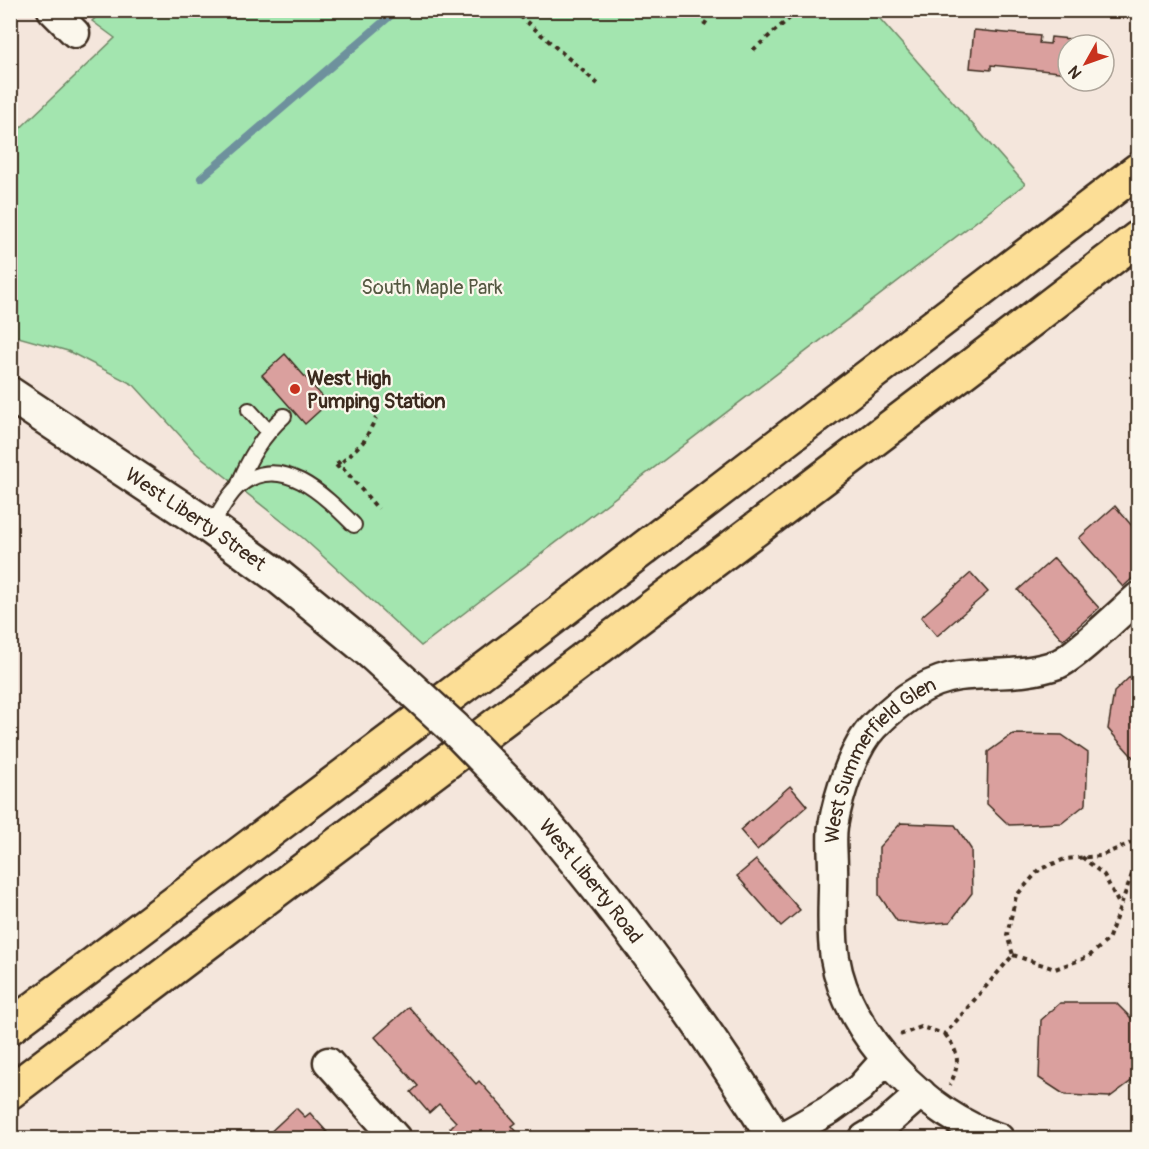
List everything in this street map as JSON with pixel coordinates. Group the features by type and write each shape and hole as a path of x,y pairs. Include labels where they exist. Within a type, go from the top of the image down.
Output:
{"highway":[{"path":"10,1027 516,646 1138,170"},
{"path":"10,1092 887,432 1138,238"}],"main road":[{"name":"West Liberty Street","path":"10,394 210,527 279,578 372,653"},
{"name":"West Liberty Road","path":"372,653 455,729 532,808 575,860 687,1008 741,1084 774,1138"}],"street":[{"path":"52,10 75,33"},
{"name":"West Summerfield Glen","path":"999,1138 946,1113 934,1091 891,1048 865,1030 845,994 834,957 833,827 850,766 872,728 911,695 956,677 1035,671 1061,663 1138,597"},
{"path":"780,1138 860,1088 891,1048"},
{"path":"328,1062 396,1138"},
{"path":"864,1138 934,1091"}],"lane":[{"path":"249,410 268,430"},
{"path":"210,527 238,486 247,462 268,430 284,416"},
{"path":"238,486 258,474 279,474 319,491 354,525"}],"path":[{"path":"513,10 598,84"},
{"path":"704,24 714,10"},
{"path":"753,50 800,10"},
{"path":"376,418 364,441 338,464 378,509"},
{"path":"1013,956 1007,935 1016,896 1040,868 1065,859 1100,856 1138,840"},
{"path":"1081,857 1104,874 1120,904"},
{"path":"1013,956 1055,969 1088,957 1108,940 1138,858"},
{"path":"945,1034 1013,956"},
{"path":"891,1048 921,1027 945,1034 955,1047 958,1067 934,1091"}],"green space":[{"name":"South Maple Park","path":"103,11 873,11 1025,184 421,646 303,538 196,453 134,385 68,351 11,335 11,137 115,38 92,21"}],"building":[{"path":"974,30 1040,36 1039,43 1050,44 1051,37 1056,38 1056,72 991,65 991,70 970,68"},
{"name":"West High Pumping Station","path":"285,354 328,403 305,424 262,375"},
{"path":"1115,506 1138,533 1138,573 1123,587 1079,538"},
{"path":"1054,558 1099,608 1063,640 1018,590"},
{"path":"971,573 988,592 937,636 921,617"},
{"path":"1138,669 1138,763 1108,729 1114,692"},
{"path":"1013,734 1062,735 1088,753 1086,804 1062,823 1009,825 987,804 988,752"},
{"path":"790,786 807,806 757,850 740,830"},
{"path":"901,823 955,825 971,849 972,893 950,922 921,924 897,921 879,895 879,847"},
{"path":"756,860 800,910 781,926 737,876"},
{"path":"1060,1003 1116,1003 1138,1025 1138,1076 1110,1097 1065,1095 1039,1078 1041,1020"},
{"path":"409,1007 476,1084 479,1081 516,1123 512,1126 522,1138 459,1138 450,1128 456,1122 439,1104 429,1113 411,1092 418,1086 375,1037"},
{"path":"296,1108 305,1117 310,1113 327,1132 324,1135 328,1138 264,1138"}],"waterway":[{"path":"201,178 397,10"}],"place":[{"name":"West High Pumping Station","path":"295,389"}]}
